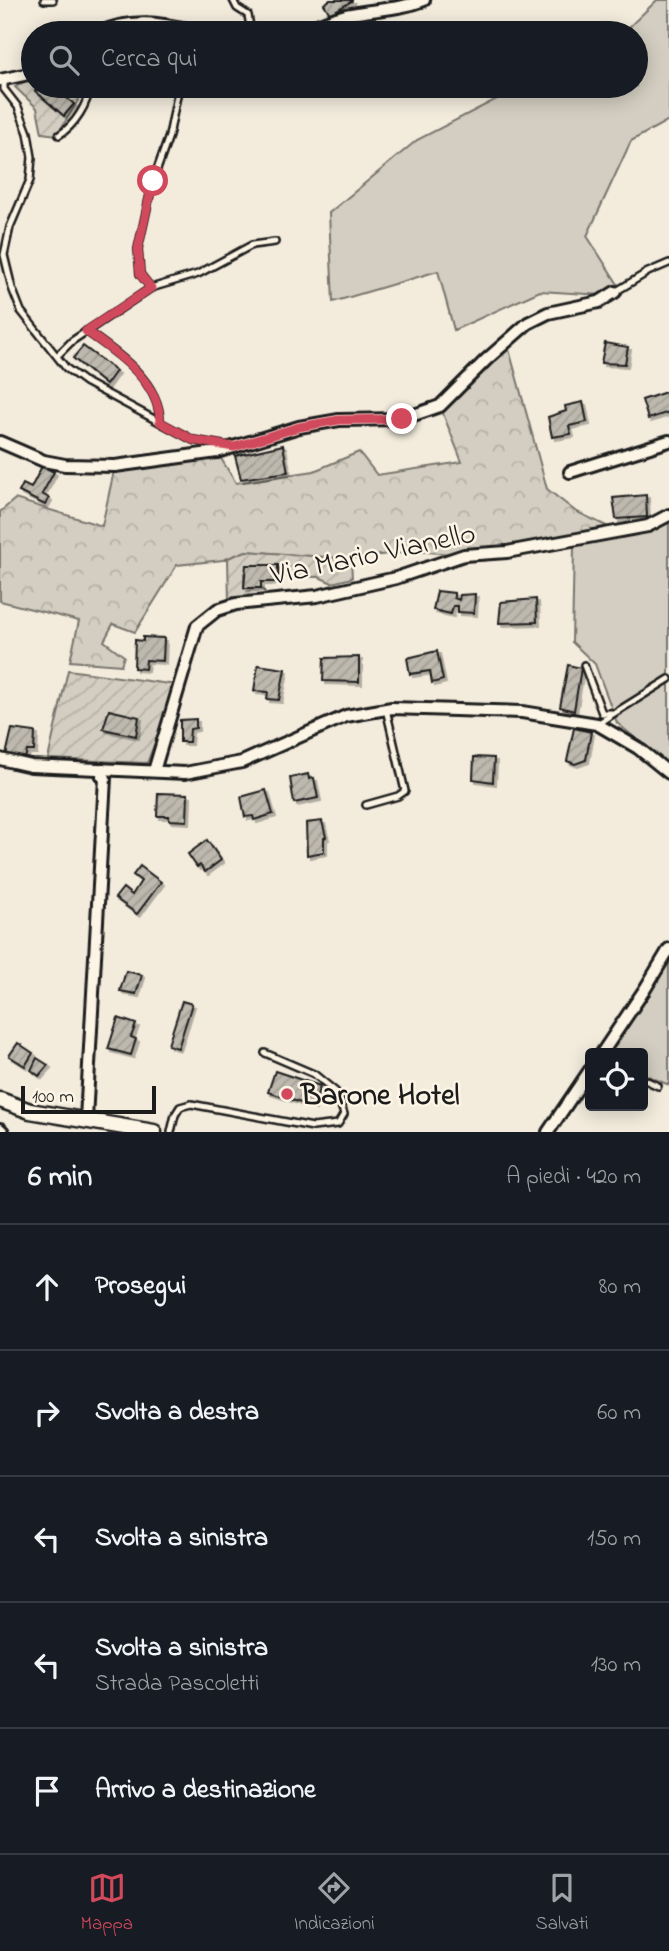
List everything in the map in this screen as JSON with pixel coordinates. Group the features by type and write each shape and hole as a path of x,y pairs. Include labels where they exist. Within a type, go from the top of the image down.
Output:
{"main road":[{"path":"0,1100 30,1111 154,1132"}],"street":[{"path":"326,21 347,15 389,10 424,0"},
{"path":"2,79 21,75"},
{"path":"0,442 41,460 65,465 102,466 217,452 299,427 339,420 402,419 440,406 528,323 548,313 599,302 615,292"},
{"path":"570,472 669,441"},
{"name":"Via Mario Vianello","path":"155,771 197,626 217,610 236,604 317,596 396,578 464,555 507,552 648,526 669,515"},
{"path":"0,759 31,766 104,773 184,772 242,762 346,716 386,709 522,712 597,724 638,748 669,774"},
{"path":"81,1119 104,773"},
{"path":"605,1048 669,949"},
{"path":"548,1132 585,1077"}],"lane":[{"path":"44,0 53,0"},
{"path":"233,0 237,8 248,15 249,21"},
{"path":"2,79 4,89 18,107 28,133 32,157 30,180 10,227 4,255 21,311 66,368 85,382 193,440 234,447"},
{"path":"60,135 77,117 85,98"},
{"path":"151,288 140,274 138,249 153,181 169,136 177,98"},
{"path":"58,355 86,331 151,288 198,274 252,245 275,242"},
{"path":"615,292 669,263"},
{"path":"86,331 119,353 135,371 160,408 160,422"},
{"path":"584,665 602,713 615,713"},
{"path":"597,724 669,679"},
{"path":"366,805 398,796 405,791 386,709"},
{"path":"171,1132 180,1107 191,1104 313,1127 338,1125 344,1114 336,1092 314,1074 265,1053"},
{"path":"648,1081 658,1086"}],"green space":[{"path":"657,0 669,0 669,120 631,141 587,236 619,286 603,295 540,291 454,330 438,271 333,302 329,213 417,140 499,98 648,98 648,21 635,21"},
{"path":"27,98 80,98 57,135 42,133 37,108"},
{"path":"507,342 547,489 575,511 619,532 464,555 415,551 346,559 246,551 223,560 177,565 135,632 113,624 104,641 124,656 121,665 70,661 79,621 0,601 0,512 15,499 102,526 115,466 217,452 236,483 314,471 359,452 377,475 462,462 440,406"},
{"path":"669,519 669,766 617,723 595,664 572,642 574,546 649,529"},
{"path":"246,551 351,559 352,578 332,583 319,577 278,576 278,565 247,565 244,588 261,588 270,597 229,601 228,558"},
{"path":"68,670 177,685 147,763 48,759"},
{"path":"669,946 669,1085 648,1076 648,1048 605,1048"}],"building":[{"path":"330,0 352,1 330,14 324,4"},
{"path":"43,98 67,98 74,104 64,116"},
{"path":"605,343 628,347 625,364 601,363"},
{"path":"83,346 116,371 106,385 73,358"},
{"path":"669,391 669,412 648,419 642,400"},
{"path":"583,402 587,422 569,426 571,434 552,437 548,417 566,411 565,406"},
{"path":"283,445 288,472 241,479 235,456"},
{"path":"42,466 54,472 42,494 49,498 45,505 19,492 23,484 31,488"},
{"path":"646,495 647,517 616,519 613,498"},
{"path":"246,565 278,565 278,582 261,582 261,588 244,588"},
{"path":"437,591 454,593 454,598 459,600 460,595 475,594 474,613 458,612 458,606 453,606 451,614 433,610"},
{"path":"536,599 537,622 499,623 501,602"},
{"path":"143,637 164,638 163,661 146,660 145,669 134,668 135,640 143,641"},
{"path":"437,651 443,680 432,683 430,671 410,674 407,658"},
{"path":"359,657 359,682 323,681 324,658"},
{"path":"258,665 285,669 279,700 267,699 268,692 254,691"},
{"path":"568,665 581,668 574,711 560,707"},
{"path":"109,710 139,717 136,736 103,729"},
{"path":"196,719 196,728 190,729 189,742 180,742 180,720"},
{"path":"574,728 591,732 586,760 575,764 567,761"},
{"path":"12,729 35,732 34,751 27,751 25,758 6,755"},
{"path":"474,757 494,758 493,782 473,779"},
{"path":"308,774 309,779 314,778 318,798 294,803 290,778"},
{"path":"266,790 273,814 254,820 253,816 245,817 241,797"},
{"path":"158,793 188,794 187,821 157,816"},
{"path":"322,821 326,837 324,852 307,855 306,823"},
{"path":"207,840 221,860 205,872 200,865 197,867 188,854"},
{"path":"140,866 161,882 137,914 115,898 123,888 132,895 141,881 133,875"},
{"path":"126,971 142,975 136,994 120,991"},
{"path":"182,1001 192,1004 178,1048 168,1045"},
{"path":"118,1018 136,1024 131,1037 136,1039 131,1055 108,1049"},
{"path":"18,1043 33,1053 25,1066 9,1056"},
{"path":"37,1058 48,1065 39,1076 31,1070"},
{"path":"275,1071 320,1086 313,1107 268,1092"}],"place":[{"name":"Barone Hotel","path":"287,1094"}],"route":[{"path":"153,181 138,249 140,274 151,288 86,331 119,353 135,371 160,408 160,422 193,440 234,447 299,427 339,420 402,419"}]}
